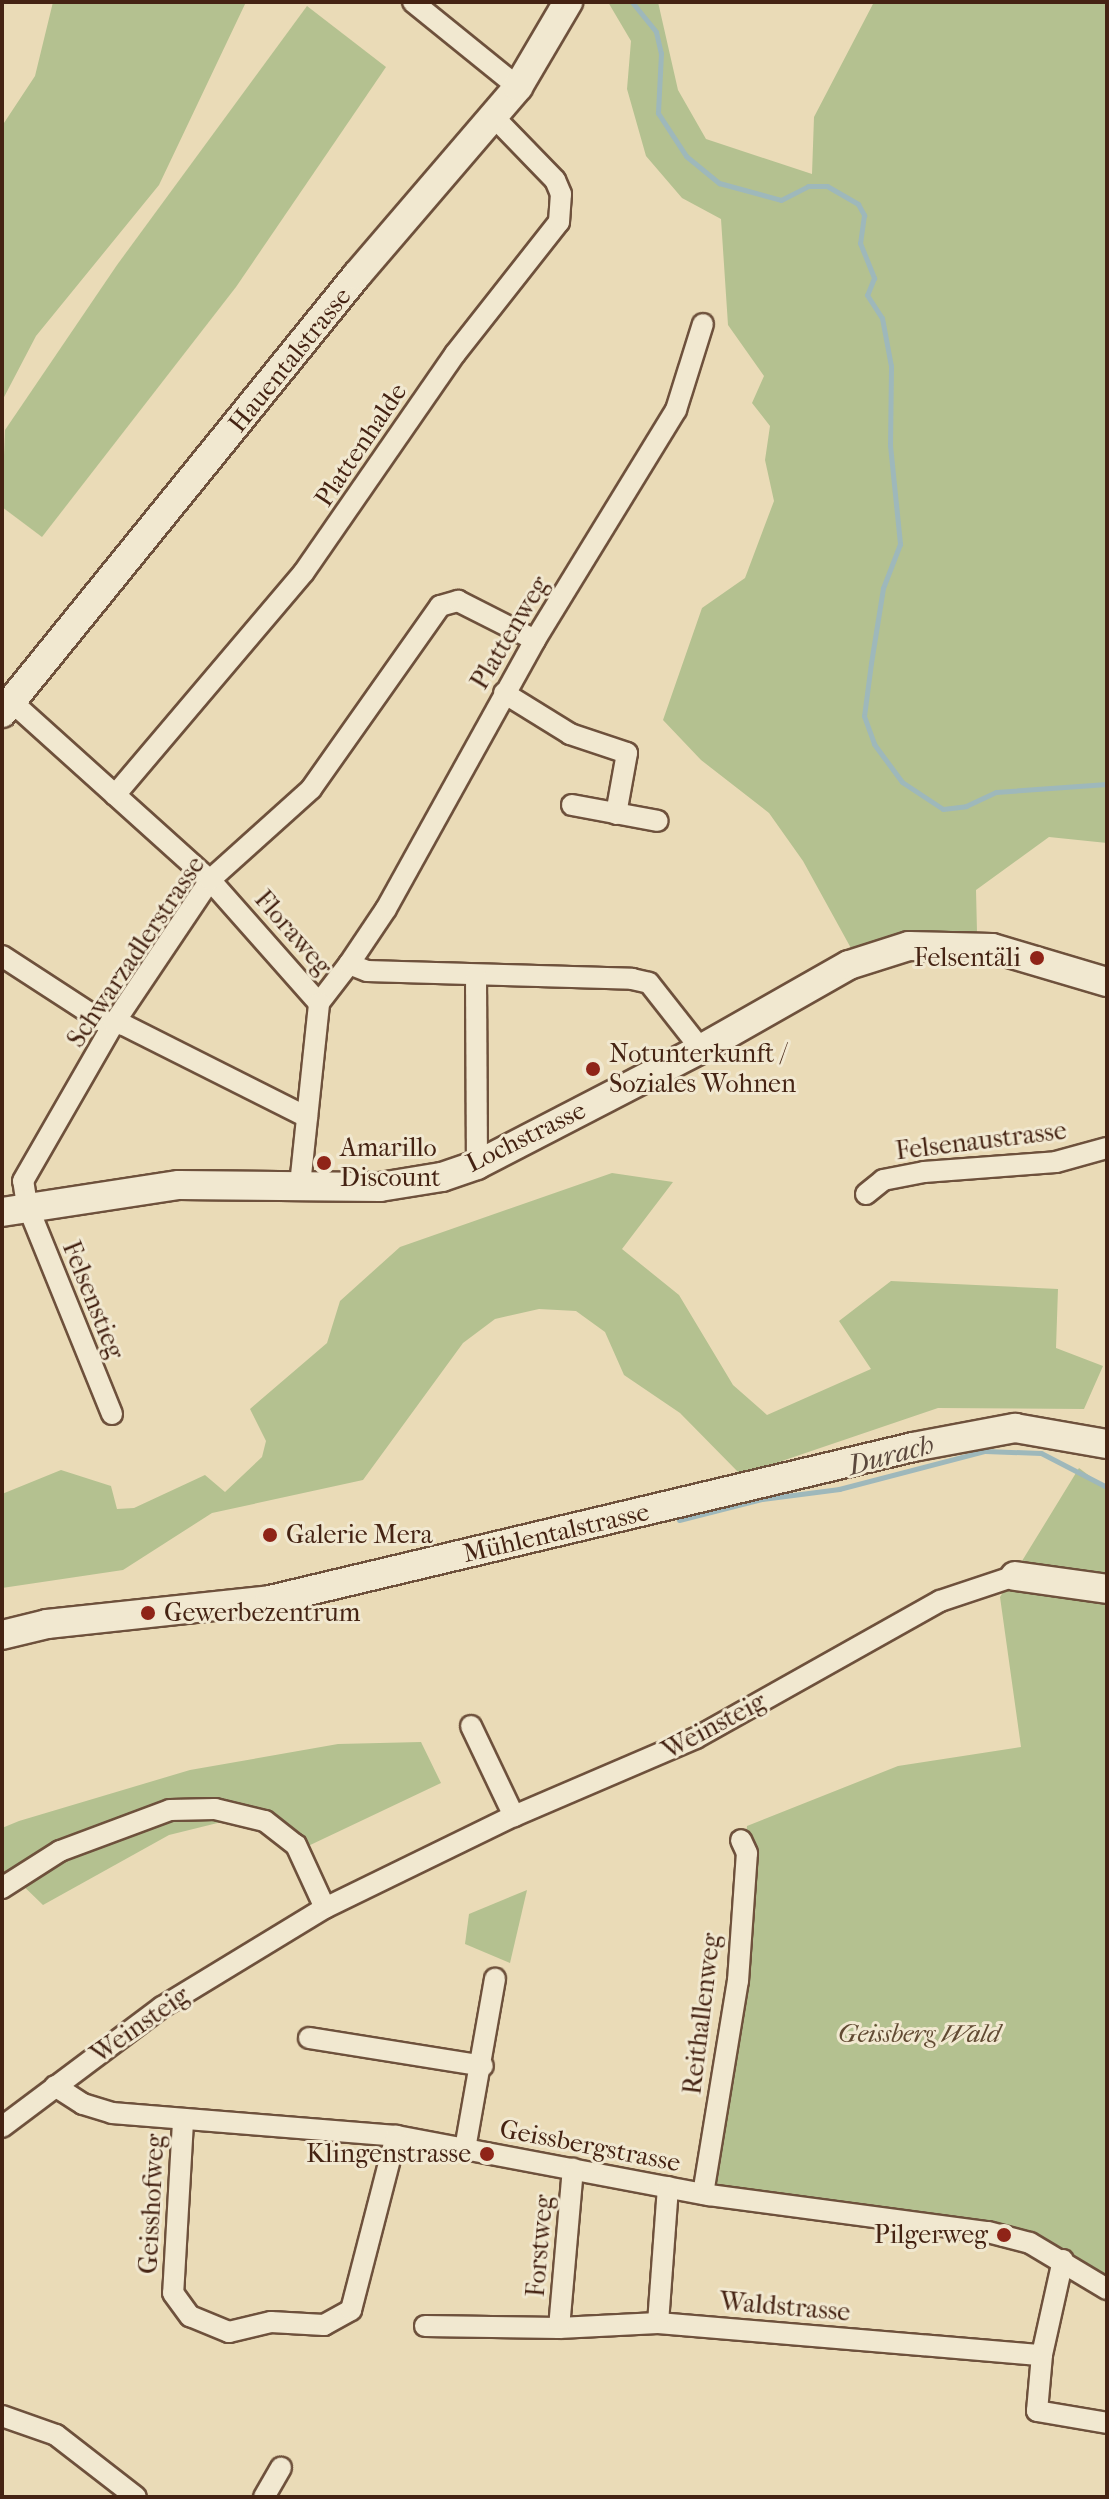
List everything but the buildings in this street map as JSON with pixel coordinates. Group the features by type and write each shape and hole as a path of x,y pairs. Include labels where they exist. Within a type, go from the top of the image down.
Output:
{"street":[{"path":"413,2 518,87"},
{"name":"Hauentalstrasse","path":"7,708 518,87 568,2"},
{"name":"Plattenhalde","path":"115,795 304,572 463,343 559,222 561,194 555,180 493,116"},
{"name":"Plattenweg","path":"349,964 386,909 535,640 676,410 703,324"},
{"name":"Schwarzadlerstrasse","path":"14,1208 23,1181 114,1023 210,880 311,789 440,606 458,601 535,640"},
{"path":"504,693 570,734 627,753 616,814"},
{"name":"Floraweg","path":"7,708 115,795 210,880 319,1003 349,964 367,971 649,983 701,1049"},
{"path":"572,805 658,821"},
{"name":"Lochstrasse","path":"14,1208 179,1185 380,1187 442,1177 477,1165 701,1049 849,965 909,946 992,948 1107,982"},
{"path":"2,956 102,1021 114,1023 307,1117"},
{"path":"476,976 477,1165"},
{"path":"300,1185 319,1003"},
{"name":"Felsenaustrasse","path":"866,1194 883,1180 924,1172 1056,1162 1107,1148"},
{"name":"Felsenstieg","path":"14,1208 112,1414"},
{"name":"Mühlentalstrasse","path":"2,1635 47,1624 270,1600 913,1447 1015,1428 1107,1444"},
{"name":"Weinsteig","path":"2,2127 162,2007 325,1908 514,1816 696,1738 940,1601 1015,1576 1107,1589"},
{"path":"471,1726 514,1816"},
{"path":"2,1888 60,1851 170,1810 215,1809 265,1821 296,1845 325,1908"},
{"name":"Reithallenweg","path":"703,2194 738,1981 747,1853 741,1840"},
{"path":"465,2149 483,2066 495,1979"},
{"path":"309,2038 483,2066"},
{"name":"Geissbergstrasse","path":"55,2086 103,2111 183,2122 396,2136 703,2194 988,2232 1030,2243 1107,2289"},
{"name":"Geisshofweg","path":"183,2122 173,2293 190,2316 229,2332 271,2322 324,2325 351,2310 396,2136"},
{"name":"Forstweg","path":"559,2328 573,2169"},
{"path":"658,2323 668,2187"},
{"path":"1063,2260 1042,2355 1037,2411 1107,2423"},
{"name":"Forstweg","path":"425,2326 559,2328 658,2323"},
{"name":"Waldstrasse","path":"658,2323 1042,2355"},
{"path":"2,2416 56,2435 136,2497"},
{"path":"264,2497 281,2468"}],"green space":[{"path":"53,2 246,2 159,185 36,336 2,401 2,126 35,76"},
{"path":"608,2 658,2 678,90 706,139 812,174 814,117 874,2 1107,2 1107,843 1049,837 976,890 977,932 922,933 852,950 803,861 769,813 701,760 663,720 702,608 745,578 774,501 765,460 770,426 752,403 764,376 728,325 721,219 682,198 646,156 627,89 631,41"},
{"path":"307,6 386,67 236,287 42,537 2,507 5,430 117,265"},
{"path":"612,1173 673,1182 622,1249 679,1295 733,1385 767,1415 871,1369 839,1321 891,1281 1058,1289 1056,1348 1103,1366 1084,1409 938,1408 741,1475 680,1413 624,1375 605,1332 576,1311 539,1309 495,1319 463,1343 363,1480 212,1513 123,1570 2,1588 2,1494 61,1470 111,1486 117,1509 134,1508 205,1475 225,1492 262,1457 266,1441 250,1409 327,1343 340,1301 400,1247"},
{"name":"Geissberg Wald","path":"1079,1468 1107,1489 1107,2289 1030,2243 709,2195 747,1826 898,1766 1021,1747 1000,1597"},
{"path":"421,1742 441,1783 306,1847 262,1812 169,1835 43,1905 12,1875 2,1881 2,1828 19,1821 190,1770 338,1744"},
{"path":"527,1890 510,1963 465,1944 469,1914"}],"waterway":[{"path":"632,2 656,32 661,53 658,113 686,156 719,183 781,200 808,186 827,186 858,204 864,215 860,243 874,278 867,295 882,318 891,366 890,445 900,544 883,588 864,716 874,744 902,782 943,809 966,806 996,792 1107,784"},
{"name":"Durach","path":"679,1520 762,1499 839,1489 985,1451 1041,1453 1107,1487"}],"place":[{"name":"Felsentäli","path":"1037,958"},
{"name":"Notunterkunft / Soziales Wohnen","path":"593,1069"},
{"name":"Amarillo Discount","path":"324,1163"},
{"name":"Galerie Mera","path":"270,1535"},
{"name":"Gewerbezentrum","path":"148,1613"},
{"name":"Klingenstrasse","path":"487,2154"},
{"name":"Pilgerweg","path":"1004,2235"}]}
